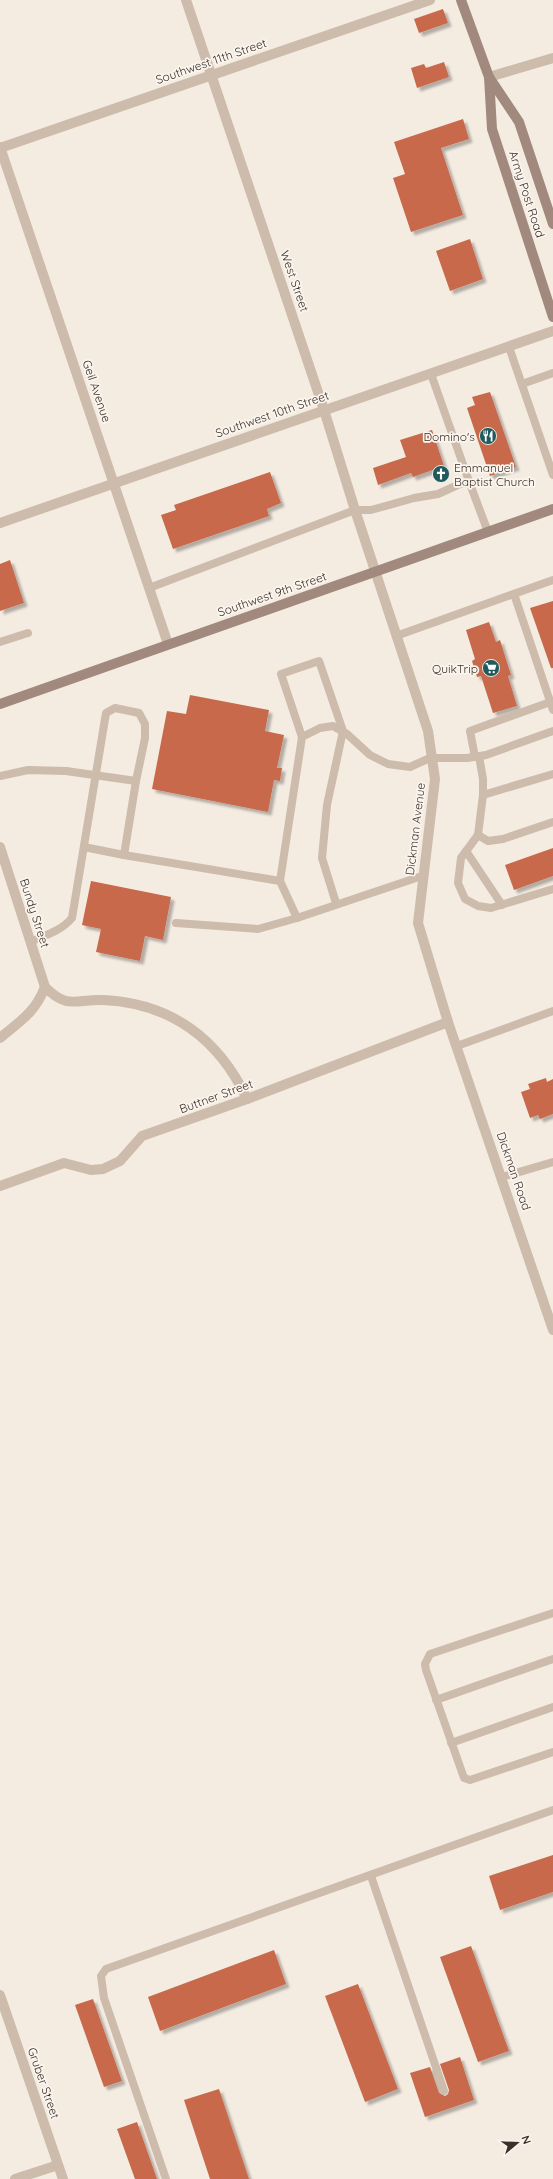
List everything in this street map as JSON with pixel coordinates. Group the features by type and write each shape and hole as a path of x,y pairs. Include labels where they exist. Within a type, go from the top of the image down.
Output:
{"main road":[{"name":"Army Post Road","path":"461,0 489,77 519,122 552,217"},
{"name":"Army Post Road","path":"489,77 492,128 553,317"},
{"name":"Southwest 9th Street","path":"0,704 553,509"}],"street":[{"name":"West Street","path":"186,0 324,410 354,510 375,572"},
{"name":"Southwest 11th Street","path":"0,147 430,0"},
{"path":"489,77 553,58"},
{"name":"Geil Avenue","path":"0,147 115,483 168,644"},
{"name":"Southwest 10th Street","path":"0,523 553,331"},
{"name":"Dickman Avenue","path":"375,572 428,731 430,758 435,779 422,876 418,923 448,1022"},
{"name":"Bundy Street","path":"0,847 45,987"},
{"path":"0,1038 32,1012 39,1003 45,987 55,998 65,1002 102,1000 135,1003 166,1014 194,1030 218,1052 237,1078 247,1099"},
{"name":"Dickman Road","path":"448,1022 553,1330"},
{"name":"Buttner Street","path":"0,1186 64,1163 91,1170 103,1170 120,1161 142,1136 247,1099 448,1022"},
{"name":"Gruber Street","path":"0,1995 63,2179"},
{"path":"15,2179 58,2165"}],"lane":[{"path":"509,347 553,475"},
{"path":"522,384 553,373"},
{"path":"431,374 488,532"},
{"path":"149,588 354,510 371,510 414,498 438,494 462,483 470,484"},
{"path":"396,636 553,580"},
{"path":"514,594 552,704 470,731 483,780 484,795 478,835 460,858 458,883 465,899 478,906 491,908 553,889"},
{"path":"0,642 28,633"},
{"path":"297,918 280,881 302,737 281,674 319,661 343,731 327,806 322,858 336,903"},
{"path":"30,942 60,929 72,918 106,713 115,708 139,713 145,724 144,738 124,855"},
{"path":"302,737 320,728 333,726 343,731 370,755 388,764 410,767 430,758 477,756 553,731"},
{"path":"0,776 28,770 66,771 136,781"},
{"path":"484,795 553,774"},
{"path":"478,835 488,841 503,839 553,822"},
{"path":"84,848 280,881"},
{"path":"466,851 502,905"},
{"path":"176,923 258,929 297,918 336,903 422,876"},
{"path":"457,1046 552,1014"},
{"path":"502,1177 553,1162"},
{"path":"553,1613 430,1654 426,1664 426,1670 464,1778 470,1780 553,1752"},
{"path":"436,1700 553,1659"},
{"path":"451,1743 553,1707"},
{"path":"166,2179 104,1998 101,1976 106,1968 371,1876 553,1810"},
{"path":"371,1876 444,2091"}],"building":[{"path":"443,9 448,23 419,33 414,19"},
{"path":"444,62 449,77 417,88 411,68 424,64 426,68"},
{"path":"463,119 469,139 441,148 463,215 411,232 393,178 405,174 394,142"},
{"path":"470,239 483,279 450,291 436,251"},
{"path":"490,392 516,467 490,476 467,408 475,405 472,397"},
{"path":"432,430 444,466 413,477 411,473 378,485 373,468 406,457 400,440"},
{"path":"270,472 281,503 267,509 269,516 173,549 161,515 176,510 174,505"},
{"path":"10,560 24,603 0,611 0,564"},
{"path":"553,601 553,668 551,668 530,608"},
{"name":"QuikTrip","path":"489,622 496,642 500,640 511,675 508,676 517,706 493,713 481,676 477,677 472,661 475,659 466,630"},
{"path":"190,695 269,710 265,731 284,735 277,768 282,768 280,781 274,780 268,812 152,789 167,711 186,714"},
{"path":"553,848 553,876 514,890 505,865"},
{"path":"91,881 171,897 163,940 145,936 140,961 96,952 101,929 82,925"},
{"path":"546,1078 547,1082 553,1079 553,1114 540,1119 538,1115 530,1118 521,1092 530,1089 528,1084"},
{"path":"553,1855 553,1892 500,1910 489,1876"},
{"path":"471,1946 509,2051 478,2062 440,1957"},
{"path":"274,1950 286,1984 160,2031 148,1997"},
{"path":"358,1984 398,2089 365,2102 325,1996"},
{"path":"93,1999 122,2081 104,2087 75,2005"},
{"path":"460,2057 474,2100 425,2117 410,2073 430,2067 439,2093 445,2096 448,2094 449,2090 440,2064"},
{"path":"219,2089 249,2179 210,2179 184,2100"},
{"path":"137,2122 157,2179 135,2179 117,2129"}],"place":[{"name":"Domino's","path":"488,436"},
{"name":"Emmanuel Baptist Church","path":"441,474"},
{"name":"QuikTrip","path":"491,668"}]}
